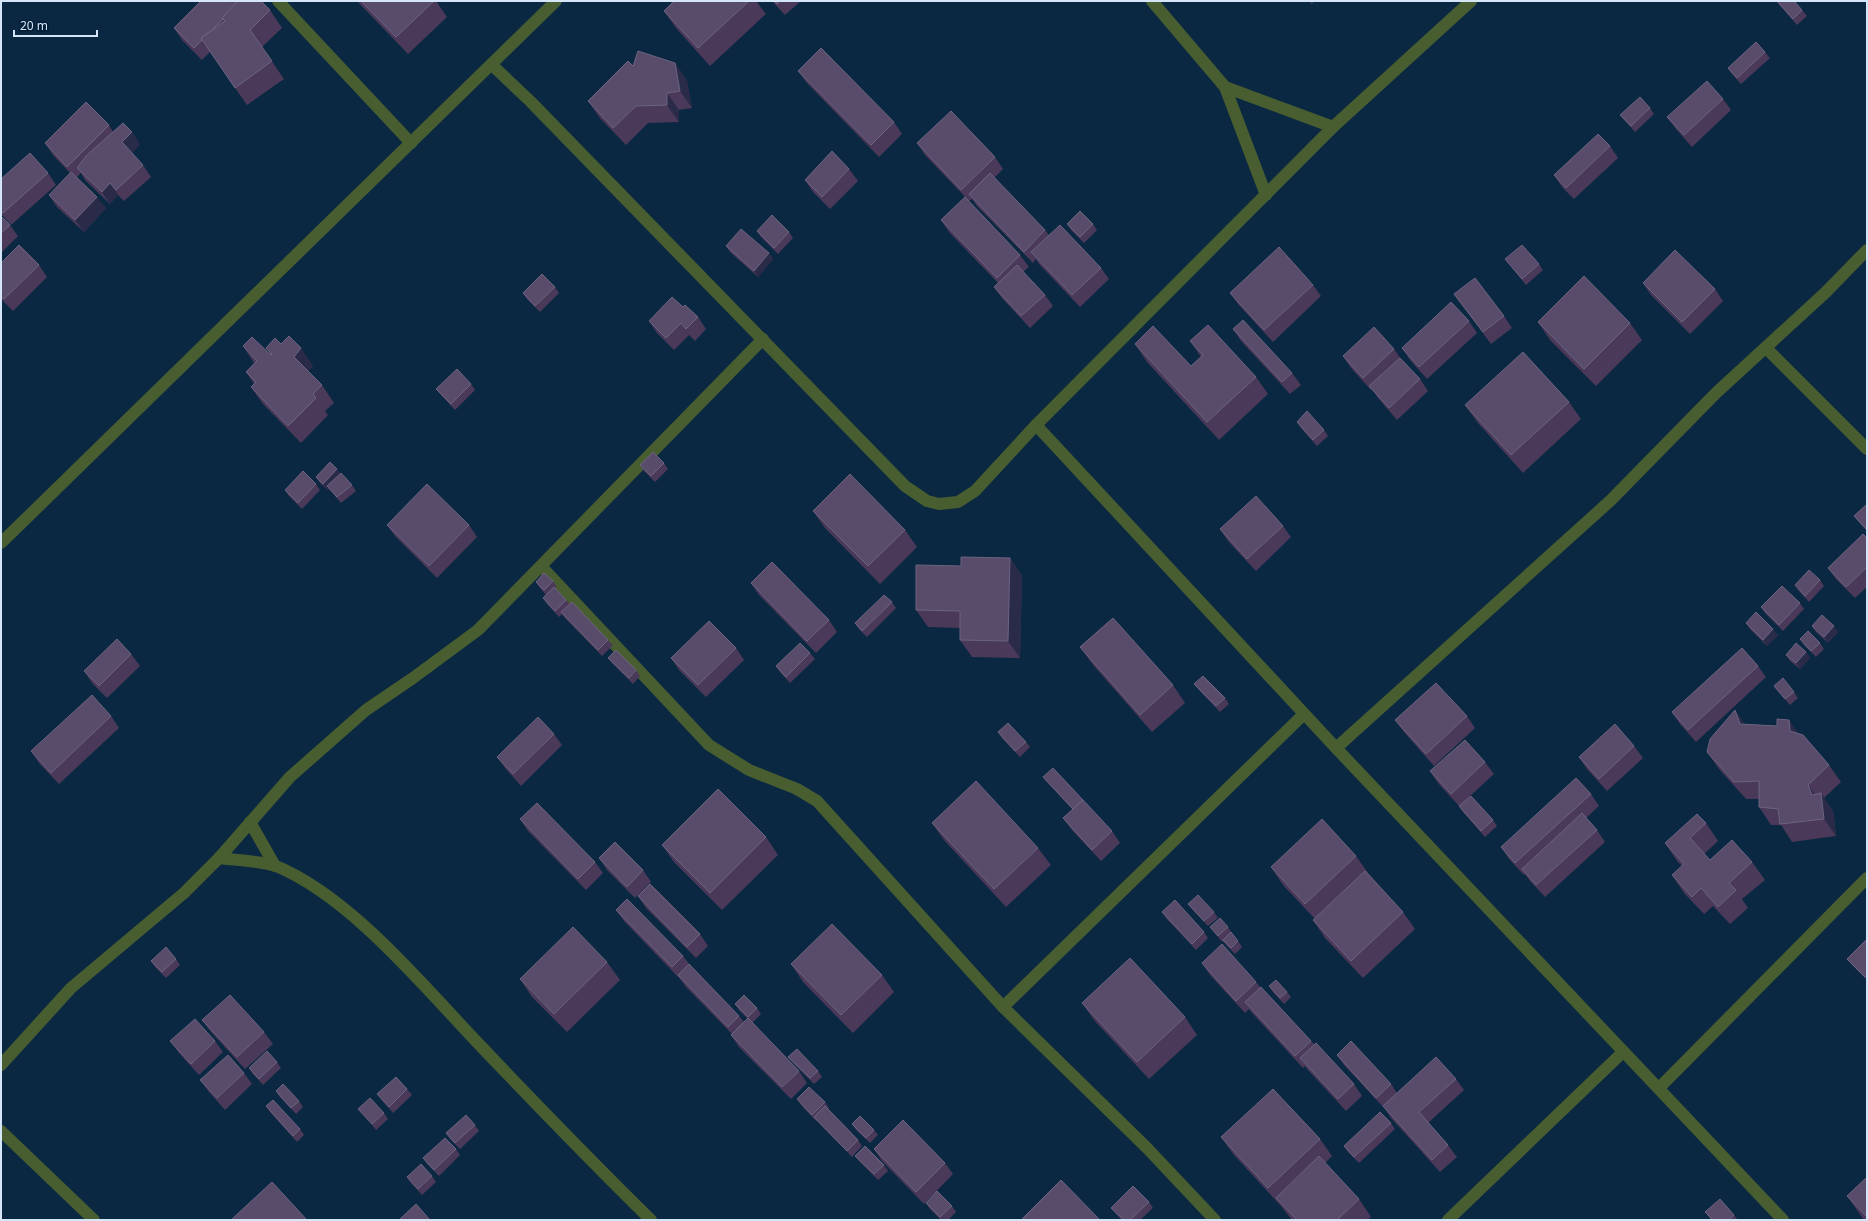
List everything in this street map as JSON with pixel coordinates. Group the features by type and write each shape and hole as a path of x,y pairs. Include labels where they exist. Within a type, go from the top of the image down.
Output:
{"street":[{"path":"278,1 411,143"},
{"path":"1,543 556,1"},
{"path":"1152,1 1225,87 1266,195"},
{"path":"492,65 530,100 905,486 927,501 939,504 958,502 975,491 1036,424 1333,127 1471,1"},
{"path":"1225,87 1333,127"},
{"path":"1336,748 1610,501 1716,394 1826,292 1867,250"},
{"path":"1,1065 71,988 184,893 219,858 290,777 366,710 413,678 478,630 763,339"},
{"path":"1766,348 1867,449"},
{"path":"1036,424 1304,714 1783,1220"},
{"path":"541,566 709,745 749,770 797,789 818,801 1003,1007 1147,1148 1215,1220"},
{"path":"1003,1007 1304,714"},
{"path":"250,822 275,866"},
{"path":"219,858 275,866 315,888 348,913 393,954 549,1118 651,1220"},
{"path":"1659,1088 1867,878"},
{"path":"1448,1220 1623,1052"},
{"path":"1,1131 94,1220"}],"building":[{"path":"201,1 238,1 212,30 201,38 202,40 194,48 174,28"},
{"path":"238,1 261,1 270,10 250,30 272,61 235,88 201,38 225,21 222,18"},
{"path":"361,1 434,1 396,37"},
{"path":"674,1 749,1 698,48 664,11"},
{"path":"1777,1 1794,1 1802,10 1793,19"},
{"path":"1756,42 1765,52 1737,78 1728,68"},
{"path":"821,48 894,122 871,145 798,71"},
{"path":"638,51 675,63 680,91 667,93 667,105 636,106 613,128 588,101 628,61 633,66"},
{"path":"1707,81 1723,99 1684,135 1667,117"},
{"path":"1640,97 1650,108 1631,126 1620,115"},
{"path":"86,102 109,125 67,167 45,143"},
{"path":"951,111 995,157 961,190 917,143"},
{"path":"123,123 132,132 122,142 143,165 116,190 110,183 102,192 77,168 86,156"},
{"path":"1598,134 1610,146 1566,188 1554,175"},
{"path":"832,151 849,169 822,197 805,180"},
{"path":"30,153 48,173 3,213 1,211 1,179"},
{"path":"71,172 97,197 75,220 49,195"},
{"path":"990,173 1045,230 1024,252 969,194"},
{"path":"965,197 1020,255 997,278 941,220"},
{"path":"1080,211 1093,224 1080,237 1067,224"},
{"path":"772,215 789,232 774,248 757,231"},
{"path":"1,216 10,225 1,233"},
{"path":"1060,225 1101,268 1072,295 1031,252"},
{"path":"741,229 769,253 754,271 726,246"},
{"path":"19,245 39,265 4,299 1,296 1,263"},
{"path":"1522,245 1539,264 1522,279 1505,259"},
{"path":"1279,247 1313,285 1264,330 1230,293"},
{"path":"1675,250 1715,289 1682,322 1643,283"},
{"path":"1017,265 1045,295 1021,316 994,287"},
{"path":"542,274 555,287 535,306 523,293"},
{"path":"1584,276 1630,323 1584,369 1538,322"},
{"path":"1475,278 1504,316 1483,332 1454,294"},
{"path":"672,297 683,307 685,305 698,317 686,329 681,323 666,338 649,321"},
{"path":"1451,302 1469,321 1419,367 1402,348"},
{"path":"1243,320 1292,373 1282,382 1233,329"},
{"path":"1208,325 1256,377 1207,422 1135,344 1153,326 1191,366 1203,355 1190,341"},
{"path":"1374,327 1394,349 1363,378 1343,356"},
{"path":"289,336 301,348 294,357 322,385 313,394 316,398 288,426 251,387 256,382 246,372 257,361 243,346 252,337 271,355 272,354 266,348 275,338 281,344"},
{"path":"1523,352 1569,402 1511,455 1465,405"},
{"path":"1400,358 1420,379 1389,408 1369,386"},
{"path":"457,369 471,384 451,404 436,389"},
{"path":"1307,411 1324,430 1313,440 1297,422"},
{"path":"653,452 664,463 651,476 640,465"},
{"path":"330,462 337,469 323,484 316,477"},
{"path":"303,471 316,484 298,503 285,490"},
{"path":"341,473 352,485 337,497 327,486"},
{"path":"850,474 905,530 868,566 813,511"},
{"path":"427,484 469,525 429,566 387,525"},
{"path":"1256,496 1283,526 1247,559 1220,529"},
{"path":"1867,504 1867,530 1854,516"},
{"path":"1863,534 1867,538 1867,567 1846,587 1828,568"},
{"path":"961,557 1010,558 1008,641 960,640 960,611 916,610 916,565 961,566"},
{"path":"772,562 829,620 807,641 751,583"},
{"path":"1809,570 1820,580 1805,596 1795,585"},
{"path":"544,573 553,581 544,590 536,582"},
{"path":"1782,586 1800,603 1779,625 1761,607"},
{"path":"554,587 566,600 555,611 543,598"},
{"path":"884,595 892,602 862,631 855,623"},
{"path":"572,602 608,640 598,650 561,612"},
{"path":"1756,612 1773,629 1763,640 1746,623"},
{"path":"1822,615 1834,626 1824,637 1812,626"},
{"path":"1113,618 1173,685 1140,715 1080,647"},
{"path":"709,621 736,648 698,685 671,658"},
{"path":"1808,631 1820,643 1811,651 1800,639"},
{"path":"117,639 131,654 99,686 84,671"},
{"path":"800,643 810,653 786,677 776,666"},
{"path":"1796,643 1806,652 1796,663 1786,655"},
{"path":"1742,648 1758,666 1688,730 1672,712"},
{"path":"616,650 636,670 629,678 608,658"},
{"path":"1203,676 1225,698 1216,706 1194,684"},
{"path":"1783,678 1794,692 1785,699 1774,686"},
{"path":"1436,683 1467,716 1426,754 1395,720"},
{"path":"92,695 111,716 51,773 31,751"},
{"path":"1735,710 1740,724 1777,726 1777,719 1789,720 1790,731 1803,735 1829,765 1808,785 1812,795 1821,793 1824,819 1780,824 1778,809 1759,807 1759,781 1734,782 1707,752 1710,739"},
{"path":"538,717 554,734 513,774 497,757"},
{"path":"1008,723 1026,742 1015,751 998,732"},
{"path":"1615,724 1634,746 1599,779 1579,757"},
{"path":"1465,740 1485,762 1451,794 1430,771"},
{"path":"1053,768 1083,800 1073,809 1043,777"},
{"path":"1576,778 1591,794 1515,863 1501,847"},
{"path":"976,781 1038,848 994,889 932,823"},
{"path":"718,789 766,837 710,893 662,845"},
{"path":"1471,796 1493,820 1481,831 1459,806"},
{"path":"1083,800 1112,831 1092,850 1063,818"},
{"path":"537,803 595,862 578,879 520,819"},
{"path":"1582,813 1597,830 1536,885 1522,869"},
{"path":"1697,814 1706,823 1690,838 1710,860 1732,840 1752,862 1729,883 1736,890 1718,907 1701,888 1692,897 1672,875 1684,864 1665,843"},
{"path":"1322,819 1356,856 1305,904 1271,867"},
{"path":"615,842 643,870 627,887 599,858"},
{"path":"1365,871 1403,912 1351,961 1313,920"},
{"path":"650,884 700,934 687,947 638,896"},
{"path":"1198,895 1214,912 1204,921 1188,904"},
{"path":"627,899 683,956 672,967 616,910"},
{"path":"1175,900 1204,932 1192,944 1162,912"},
{"path":"1220,918 1228,927 1218,936 1210,927"},
{"path":"832,924 882,975 841,1015 791,964"},
{"path":"573,927 607,962 554,1014 520,979"},
{"path":"1231,932 1238,941 1231,948 1223,940"},
{"path":"1867,939 1867,975 1865,977 1847,959"},
{"path":"1222,944 1256,982 1236,1001 1202,963"},
{"path":"166,947 176,959 162,972 151,961"},
{"path":"1130,958 1185,1017 1137,1062 1082,1003"},
{"path":"689,964 739,1016 728,1027 678,975"},
{"path":"1276,980 1287,992 1280,998 1269,986"},
{"path":"1261,987 1311,1041 1295,1056 1245,1002"},
{"path":"230,995 264,1032 237,1057 202,1020"},
{"path":"744,995 757,1008 748,1017 735,1004"},
{"path":"748,1018 799,1071 782,1087 731,1035"},
{"path":"195,1019 215,1041 191,1064 170,1041"},
{"path":"1351,1041 1391,1084 1376,1098 1337,1055"},
{"path":"1316,1043 1354,1084 1338,1099 1300,1058"},
{"path":"797,1049 818,1071 810,1078 788,1057"},
{"path":"267,1051 277,1062 259,1079 249,1068"},
{"path":"228,1055 244,1073 217,1098 200,1080"},
{"path":"1436,1057 1456,1079 1419,1112 1448,1145 1432,1160 1383,1106"},
{"path":"396,1077 407,1089 389,1107 377,1094"},
{"path":"283,1084 299,1101 291,1108 276,1091"},
{"path":"809,1087 825,1102 812,1115 797,1099"},
{"path":"1273,1089 1320,1139 1268,1188 1221,1137"},
{"path":"370,1098 384,1113 372,1124 358,1109"},
{"path":"273,1100 300,1129 293,1136 266,1106"},
{"path":"825,1106 858,1140 847,1151 814,1117"},
{"path":"1380,1112 1391,1123 1354,1157 1344,1146"},
{"path":"466,1115 475,1125 455,1143 446,1133"},
{"path":"860,1116 874,1130 866,1138 852,1124"},
{"path":"903,1120 945,1163 916,1192 874,1149"},
{"path":"445,1138 456,1149 434,1170 423,1158"},
{"path":"865,1146 884,1165 874,1174 855,1156"},
{"path":"1319,1156 1359,1199 1337,1220 1297,1220 1276,1198"},
{"path":"421,1164 432,1176 418,1189 407,1177"},
{"path":"1867,1177 1867,1217 1847,1196"},
{"path":"1061,1180 1100,1220 1021,1220"},
{"path":"272,1182 307,1220 231,1220"},
{"path":"1133,1186 1149,1202 1130,1220 1124,1220 1111,1208"},
{"path":"937,1191 952,1206 940,1217 926,1203"},
{"path":"1720,1199 1734,1215 1729,1220 1713,1220 1705,1212"},
{"path":"416,1204 430,1220 400,1219"}]}
